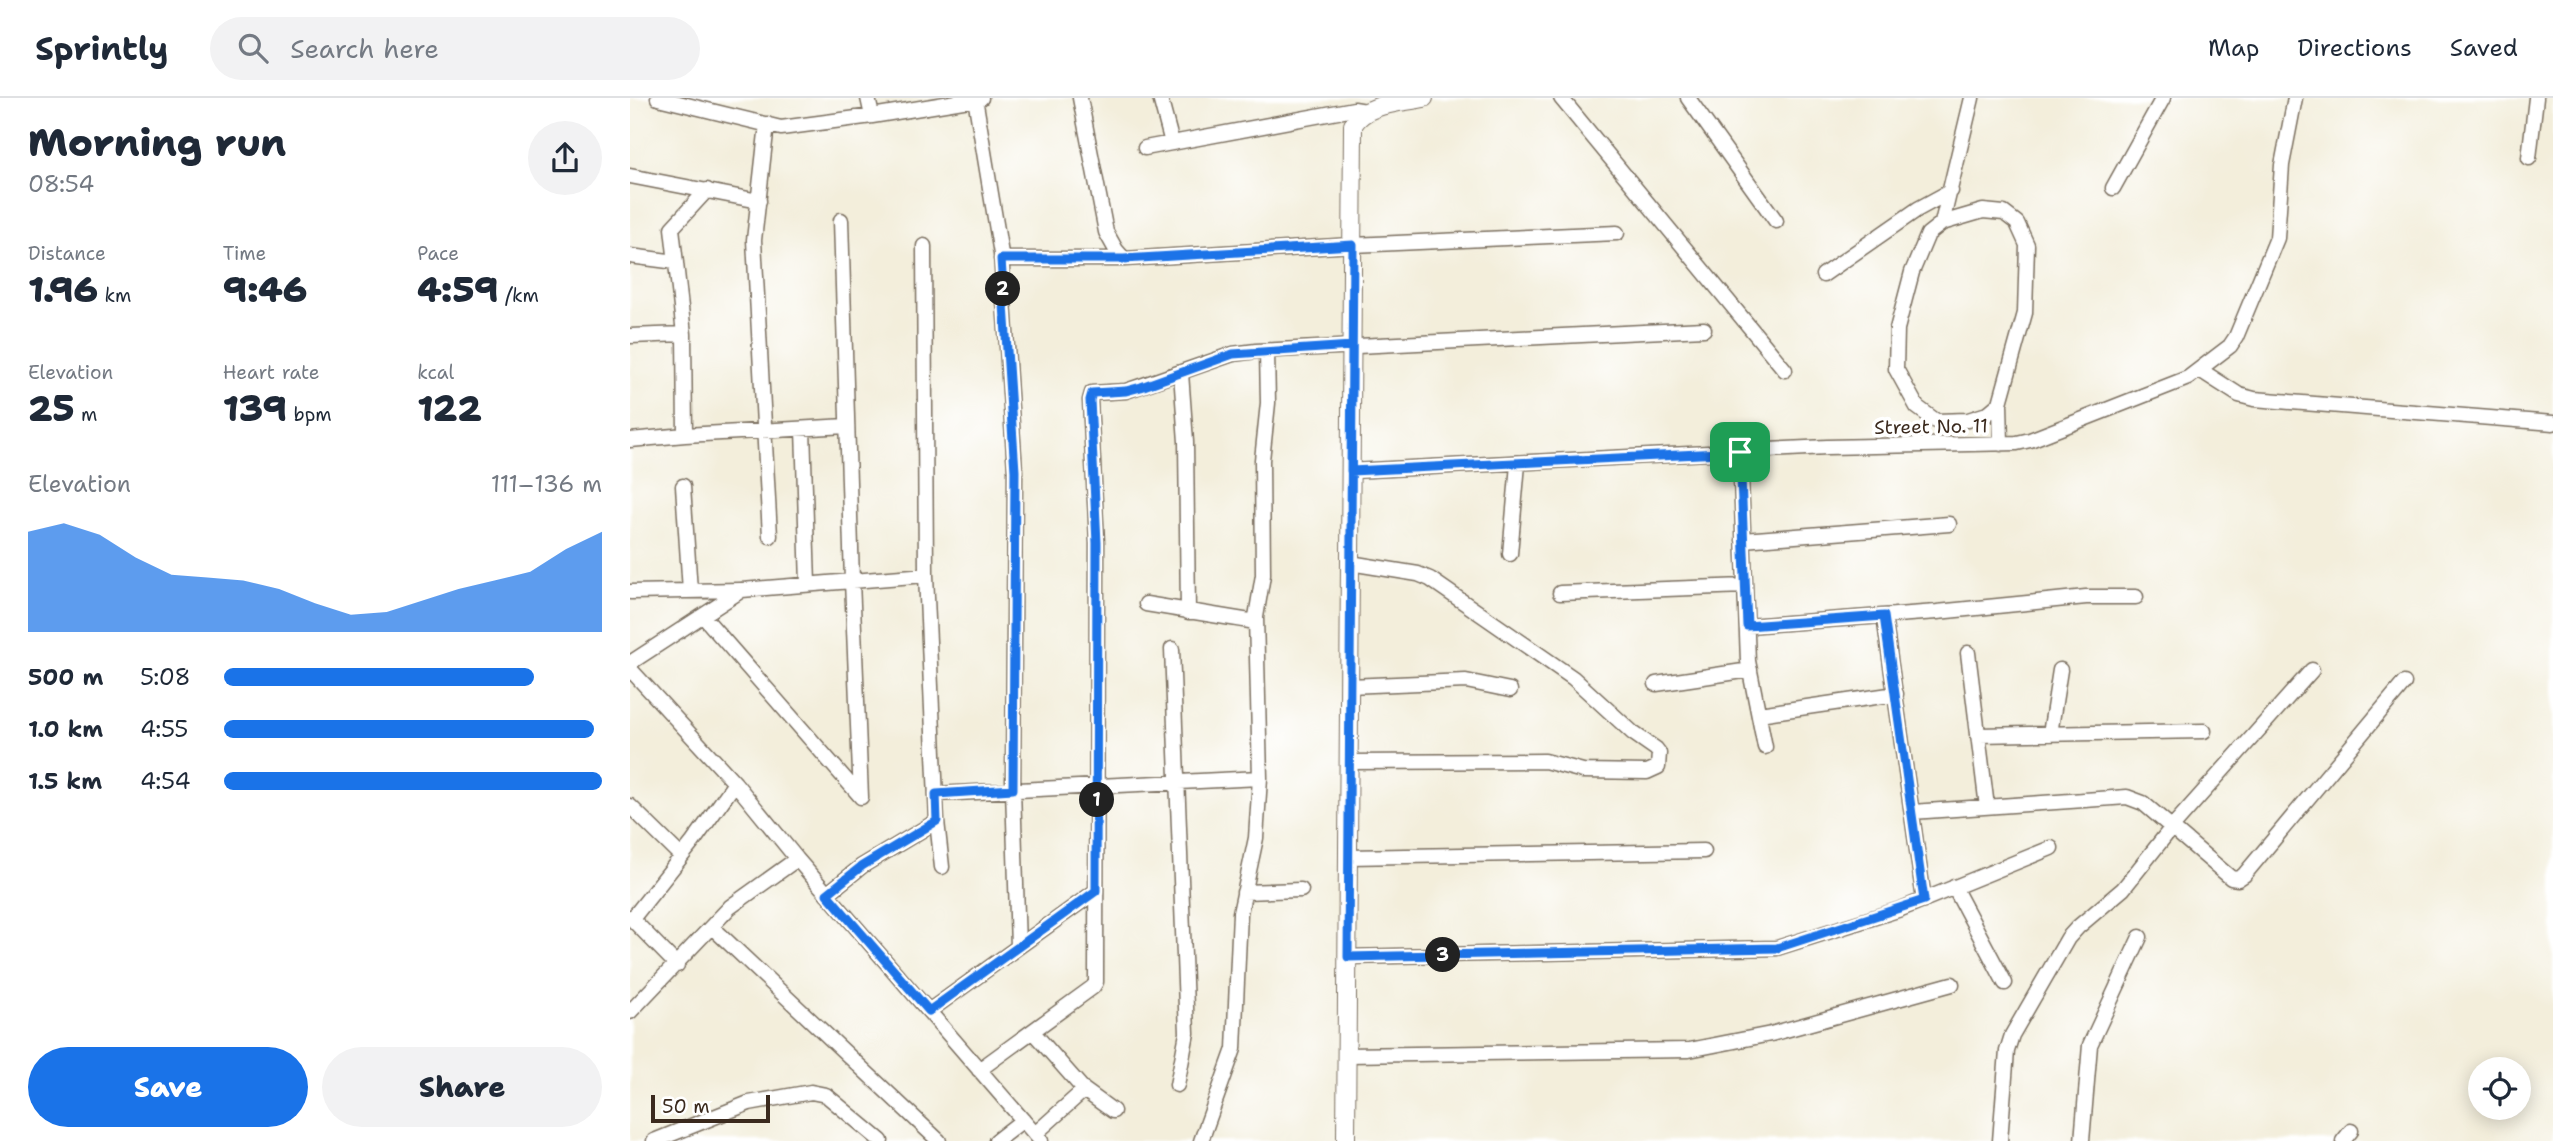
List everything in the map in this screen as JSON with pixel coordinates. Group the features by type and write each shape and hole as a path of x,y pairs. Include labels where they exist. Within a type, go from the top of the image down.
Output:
{"street":[{"path":"657,98 781,128 977,99 1001,259 1015,471 1013,789 1018,947"},
{"path":"868,98 872,116"},
{"path":"1080,98 1106,232 1115,250 1124,259"},
{"path":"1160,98 1172,143"},
{"path":"1145,148 1354,109 1366,111 1424,98"},
{"path":"1561,98 1784,370"},
{"path":"1688,98 1776,221"},
{"path":"1942,223 1972,98"},
{"path":"2113,188 2163,98"},
{"name":"Street No. 11","path":"1351,471 1827,447 2001,444 2030,440 2188,378 2230,345 2236,337 2277,238 2282,165 2295,98"},
{"path":"2529,158 2536,98"},
{"path":"1346,1141 1353,125 1366,111"},
{"path":"767,124 754,240 770,536"},
{"path":"630,176 759,201"},
{"path":"685,435 684,334 672,228 707,190"},
{"path":"1823,275 1917,209 1951,191"},
{"path":"2000,403 1987,414 1968,420 1936,421 1917,407 1896,369 1897,329 1912,272 1928,234 1942,223 1983,211 2004,213 2017,223 2027,245 2025,313 2000,403 2001,444"},
{"path":"703,615 861,797 841,220"},
{"path":"1001,259 1124,259 1616,233"},
{"path":"924,246 926,575 937,821 942,867"},
{"path":"630,256 676,262"},
{"path":"979,1070 1096,982 1097,543 1090,397 1092,393 1133,389 1233,354 1704,329"},
{"path":"630,336 684,334"},
{"path":"1201,1141 1234,1049 1240,913 1256,838 1260,778 1256,622 1263,575 1262,460 1268,403 1267,351"},
{"path":"2200,370 2239,395 2254,399 2553,423"},
{"path":"1181,373 1186,442 1188,612"},
{"path":"630,440 847,426"},
{"path":"803,429 808,584"},
{"path":"1740,452 1750,670 1765,747"},
{"path":"1510,554 1518,464"},
{"path":"682,486 690,591"},
{"path":"1743,540 1949,524"},
{"path":"1349,762 1545,761 1583,771 1647,772 1658,767 1659,753 1573,678 1430,579 1350,564"},
{"path":"630,592 742,590 926,575"},
{"path":"1560,593 1745,586"},
{"path":"630,663 742,590"},
{"path":"1747,626 2086,597 2136,597"},
{"path":"1146,604 1256,622"},
{"path":"1884,616 1924,900"},
{"path":"1171,649 1187,1033 1177,1084"},
{"path":"1968,653 1987,807"},
{"path":"630,669 735,783 797,859 1038,1138 1084,1090"},
{"path":"1656,684 1750,670"},
{"path":"2050,734 2060,670"},
{"path":"2000,1141 2007,1051 2012,1035 2068,938 2123,890 2173,826 2312,670"},
{"path":"1349,686 1466,681 1510,690"},
{"path":"1912,812 2127,797 2143,803 2231,878 2238,879 2404,683"},
{"path":"1759,714 1896,694"},
{"path":"1978,735 2204,731"},
{"path":"936,794 1260,778"},
{"path":"677,965 631,918 735,783"},
{"path":"630,806 681,856"},
{"path":"827,894 862,866 937,821"},
{"path":"1348,957 1777,948 1924,900 2051,848"},
{"path":"1348,857 1704,851"},
{"path":"630,1012 730,908 797,859"},
{"path":"1954,887 2005,983"},
{"path":"1244,892 1301,890"},
{"path":"929,1011 1096,891"},
{"path":"712,927 939,1141"},
{"path":"2082,1141 2090,1045 2140,937"},
{"path":"1347,1055 1689,1050 1771,1034 1952,984"},
{"path":"1033,1032 1084,1090 1113,1111"},
{"path":"654,1141 749,1103 811,1092 826,1095 881,1141"},
{"path":"996,1141 1023,1120"}],"route":[{"path":"1740,452 1351,471 1352,346 1233,354 1141,387 1126,391 1092,393 1090,400 1097,543 1096,891 929,1011 827,894 862,866 937,821 936,794 1013,789 1015,471 1001,259 1124,259 1353,245 1353,296 1351,471 1349,725 1348,957 1777,948 1924,900 1884,616 1747,626 1740,452"}]}
